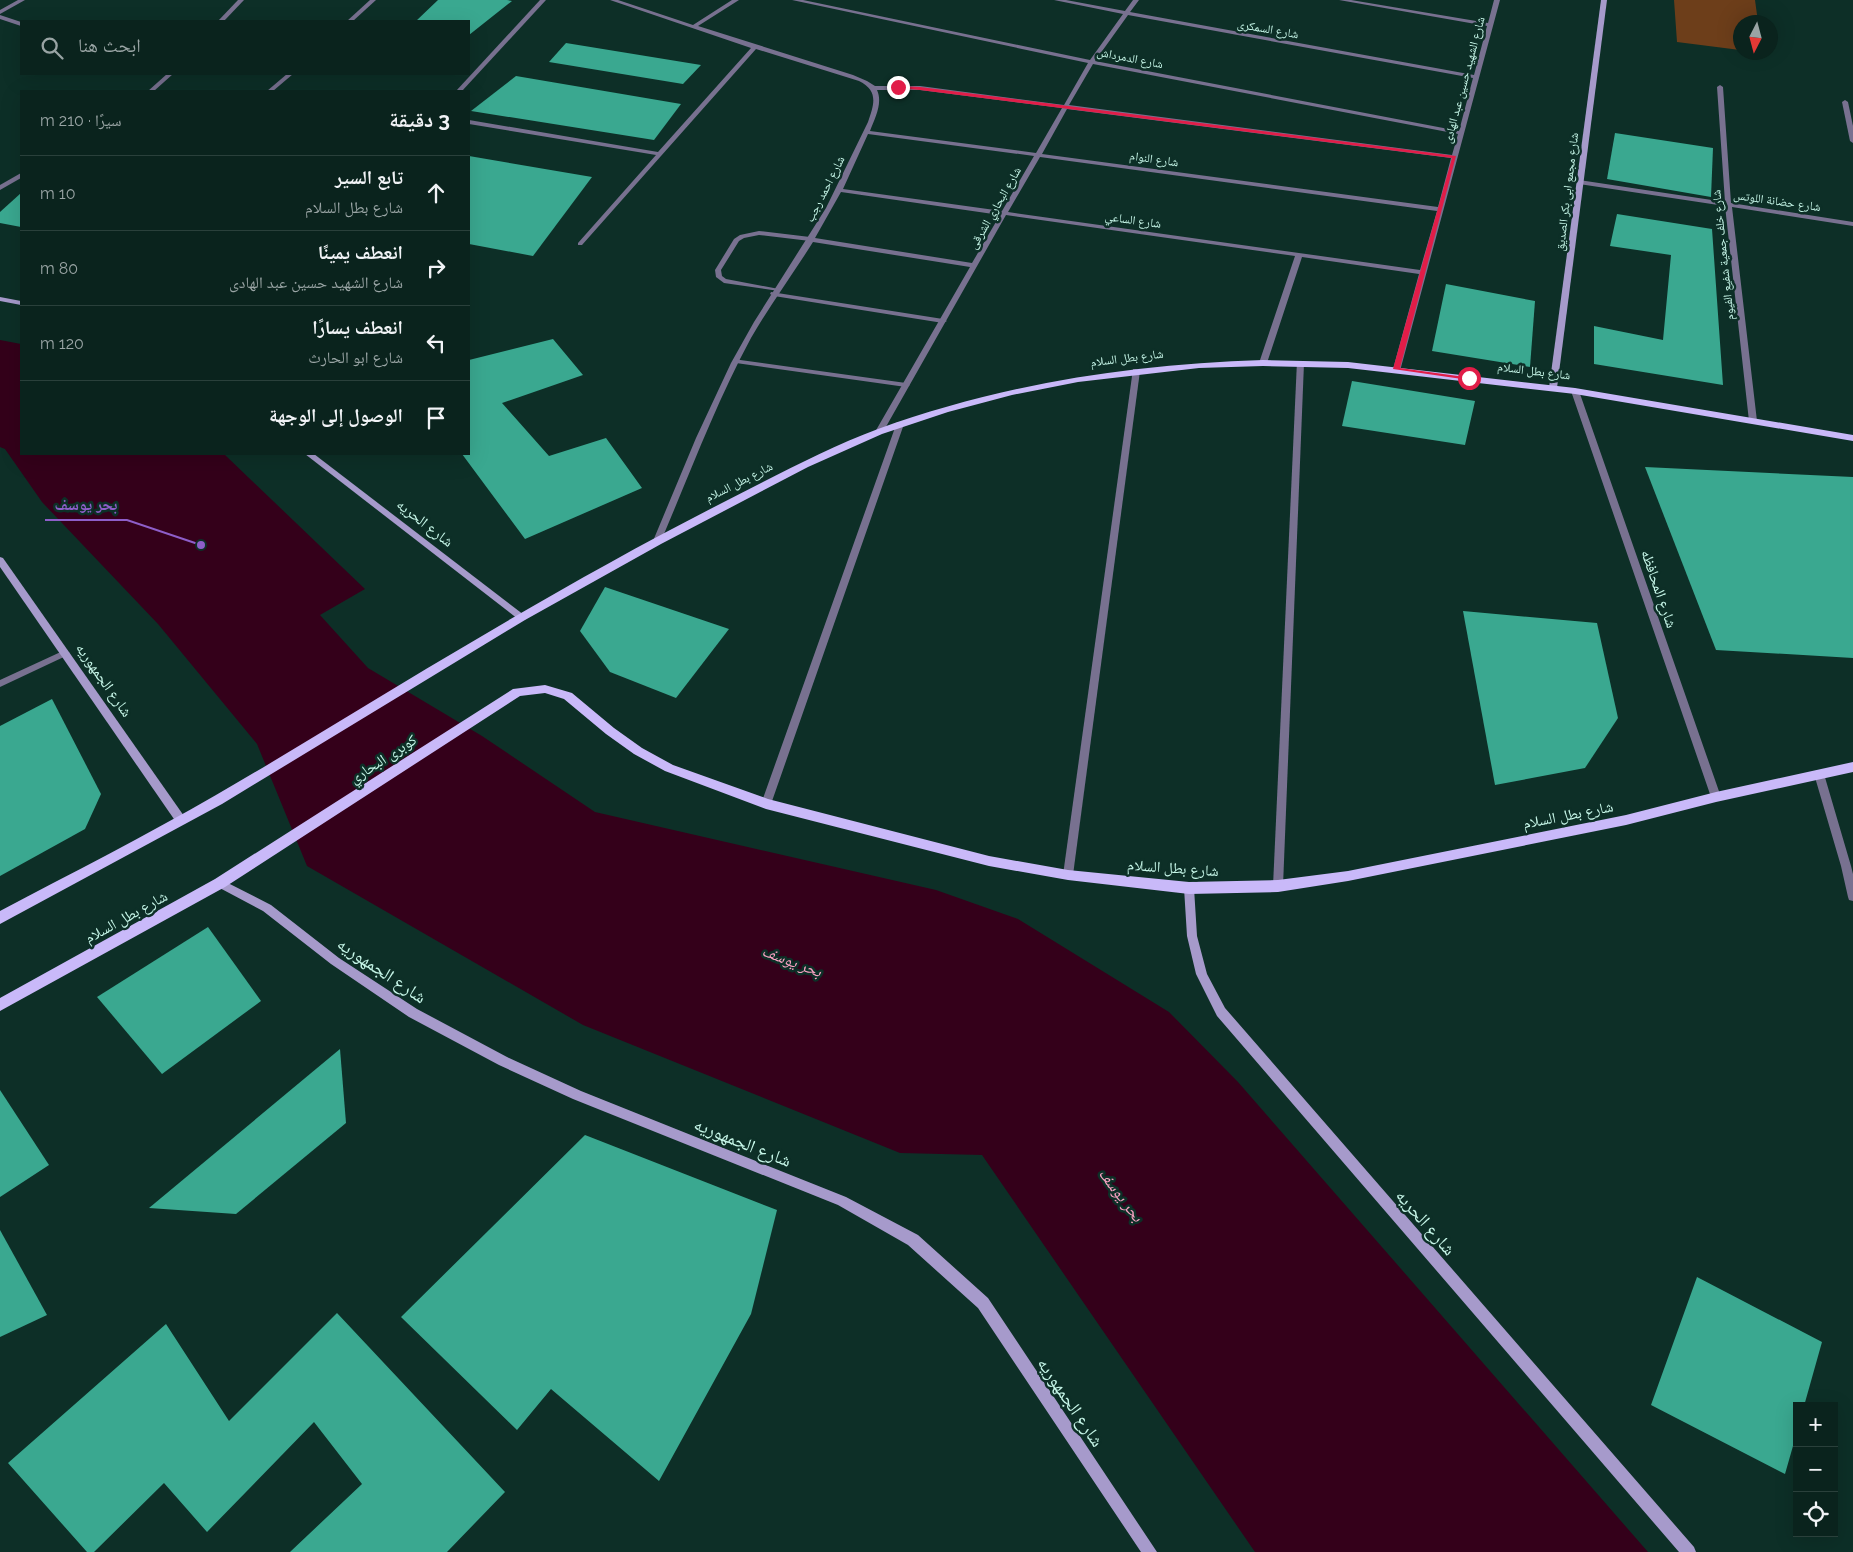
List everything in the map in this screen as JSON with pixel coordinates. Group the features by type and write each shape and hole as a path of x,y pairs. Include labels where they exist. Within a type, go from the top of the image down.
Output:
{"main road":[{"name":"شارع بطل السلام","path":"180,819 218,800 521,618 657,541 804,465 900,424 1011,392 1078,379 1136,371 1199,365 1300,363 1396,369 1553,388 1853,438"},
{"name":"شارع بطل السلام","path":"517,692 545,689 568,696 610,731 638,751 661,764 766,804 990,861 1068,875 1189,888 1278,886 1348,876 1617,822 1716,797 1853,767"},
{"name":"كوبرى البحاري","path":"266,854 517,692"},
{"path":"0,918 180,819"},
{"name":"شارع بطل السلام","path":"0,1005 220,883 266,854"}],"street":[{"path":"0,12 22,0"},
{"path":"222,20 241,0"},
{"path":"351,20 373,0"},
{"path":"460,90 543,0"},
{"path":"613,0 850,76 874,88 920,88 1454,157"},
{"path":"693,27 736,0"},
{"name":"شارع الدمرداش","path":"795,0 1091,62 1461,133"},
{"name":"شارع السمكرى","path":"1057,0 1476,77"},
{"name":"شارع البحاري الشرقى","path":"879,432 1091,62 1136,0"},
{"path":"1342,0 1491,25"},
{"name":"شارع الشهيد حسين عبد الهادى","path":"1396,369 1498,0"},
{"name":"شارع مجمع ابى بكر الصديق","path":"1553,388 1604,0"},
{"path":"0,17 20,24"},
{"path":"580,244 755,47"},
{"path":"152,90 168,75"},
{"path":"271,90 289,75"},
{"name":"شارع خلف جمعية شفيع الفيوم","path":"1720,87 1728,205 1754,421"},
{"name":"شارع احمد رجب","path":"657,541 736,361 775,292 839,190 876,103 874,88"},
{"path":"1844,102 1853,140"},
{"path":"470,122 660,154"},
{"name":"شارع النوام","path":"865,132 1440,210"},
{"path":"0,188 20,176"},
{"name":"شارع حضانة اللوتس","path":"1579,182 1853,224"},
{"name":"شارع الساعي","path":"839,190 1423,272"},
{"path":"943,321 775,292 724,281 719,278 718,270 736,240 742,236 759,233 810,239 975,266"},
{"path":"1262,363 1299,254"},
{"path":"0,298 20,303"},
{"path":"736,361 906,385"},
{"path":"1278,886 1300,363"},
{"path":"1068,875 1136,371"},
{"name":"شارع المحافظه","path":"1575,391 1716,797"},
{"path":"766,804 900,424"},
{"name":"شارع الحريه","path":"310,455 521,618"},
{"name":"شارع الجمهوريه","path":"2,565 180,819"},
{"path":"0,684 65,653"},
{"path":"1819,774 1850,866 1853,897"},
{"name":"شارع الجمهوريه","path":"220,883 267,908 335,961 413,1013 503,1061 577,1095 842,1201 913,1240 983,1303 1150,1552"},
{"name":"شارع الحريه","path":"1189,888 1192,936 1202,974 1221,1012 1689,1552"}],"shaded area":[{"path":"1674,0 1755,0 1757,15 1733,15 1733,49 1677,42"}],"water":[{"name":"بحر يوسف","path":"0,340 20,344 20,455 225,455 365,589 320,615 368,668 482,736 595,812 936,890 1018,919 1169,1012 1238,1082 1648,1552 1255,1552 982,1155 900,1153 583,1025 307,866 257,744 158,624 42,502 5,449 0,447"}],"building":[{"path":"438,0 512,1 470,34 470,20 417,20"},
{"path":"566,43 701,65 683,84 549,62"},
{"path":"516,76 681,104 654,140 471,111"},
{"path":"1615,133 1713,148 1711,197 1607,179"},
{"path":"470,156 592,177 533,256 470,244"},
{"path":"20,194 20,227 0,223 0,212"},
{"path":"1617,214 1712,229 1723,385 1594,364 1594,326 1663,340 1671,255 1610,246"},
{"path":"1446,284 1535,301 1530,367 1432,351"},
{"path":"553,339 583,375 502,403 549,456 606,438 642,488 525,539 463,455 470,455 470,360"},
{"path":"1352,381 1475,401 1465,445 1342,426"},
{"path":"1645,467 1853,477 1853,658 1716,650"},
{"path":"605,587 729,629 676,698 610,672 580,631"},
{"path":"1463,611 1597,623 1618,718 1585,768 1495,785"},
{"path":"52,699 101,794 85,829 0,876 0,726"},
{"path":"208,927 261,1001 162,1074 97,997"},
{"path":"340,1049 346,1123 236,1214 149,1208"},
{"path":"0,1090 49,1165 0,1197"},
{"path":"585,1135 777,1210 751,1314 659,1481 551,1389 517,1430 401,1317"},
{"path":"0,1230 47,1315 0,1337"},
{"path":"1697,1277 1822,1342 1805,1402 1793,1402 1793,1446 1785,1474 1651,1405"},
{"path":"337,1313 505,1492 447,1552 290,1552 362,1484 314,1422 207,1532 164,1483 94,1552 87,1552 8,1463 166,1324 229,1421"}],"place":[{"name":"بحر يوسف","path":"201,545"}],"route":[{"path":"898,87 920,88 1454,157 1396,369 1469,378"}]}
